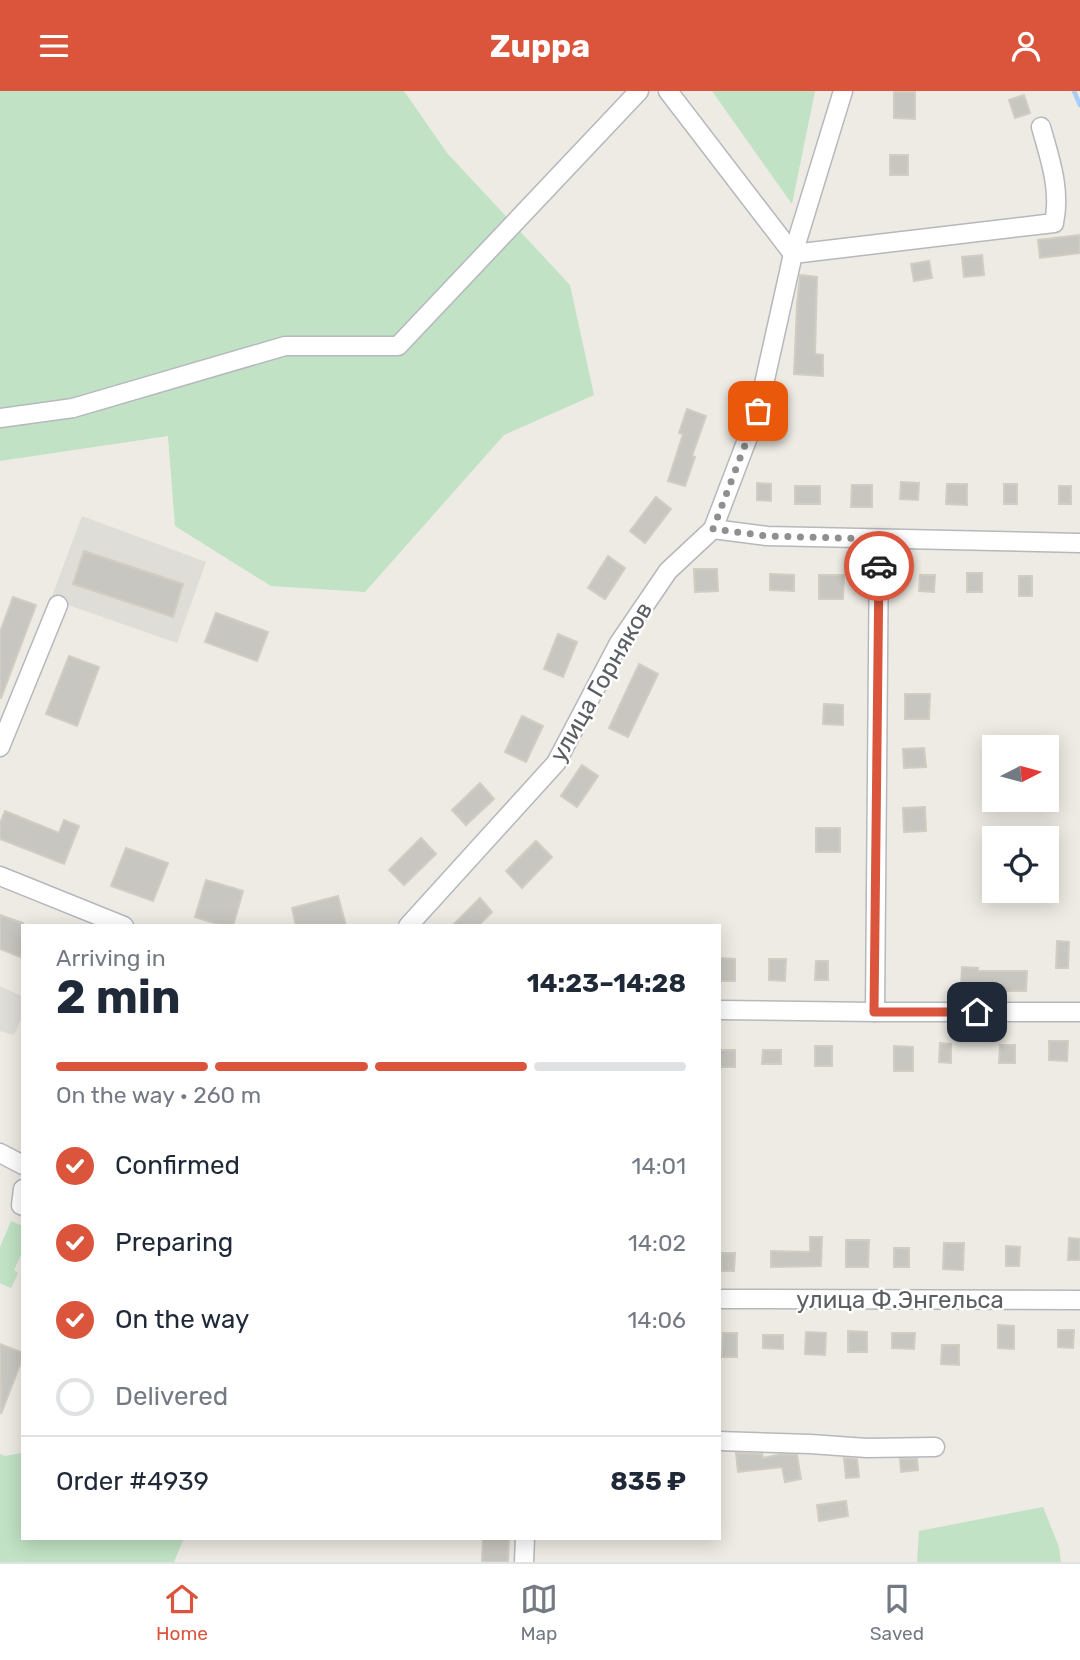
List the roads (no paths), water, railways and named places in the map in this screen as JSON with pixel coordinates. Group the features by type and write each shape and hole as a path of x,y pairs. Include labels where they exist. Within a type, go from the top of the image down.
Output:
{"street":[{"path":"0,418 73,408 285,346 398,347 639,91"},
{"path":"668,91 793,254 1054,223 1057,207 1055,177 1041,127"},
{"name":"улица Горняков","path":"410,924 556,763 619,643 668,571 713,529 758,411 793,254 844,91"},
{"path":"713,529 767,536 1080,543"},
{"path":"874,1012 879,539"},
{"path":"0,747 58,605"},
{"path":"0,876 119,924"},
{"path":"721,1010 1080,1012"},
{"path":"0,1153 21,1164"},
{"name":"улица Ф.Энгельса","path":"721,1299 1080,1300"},
{"path":"721,1441 867,1448 935,1447"},
{"path":"524,1562 525,1540"}],"waterway":[{"path":"1074,91 1080,105"}]}
